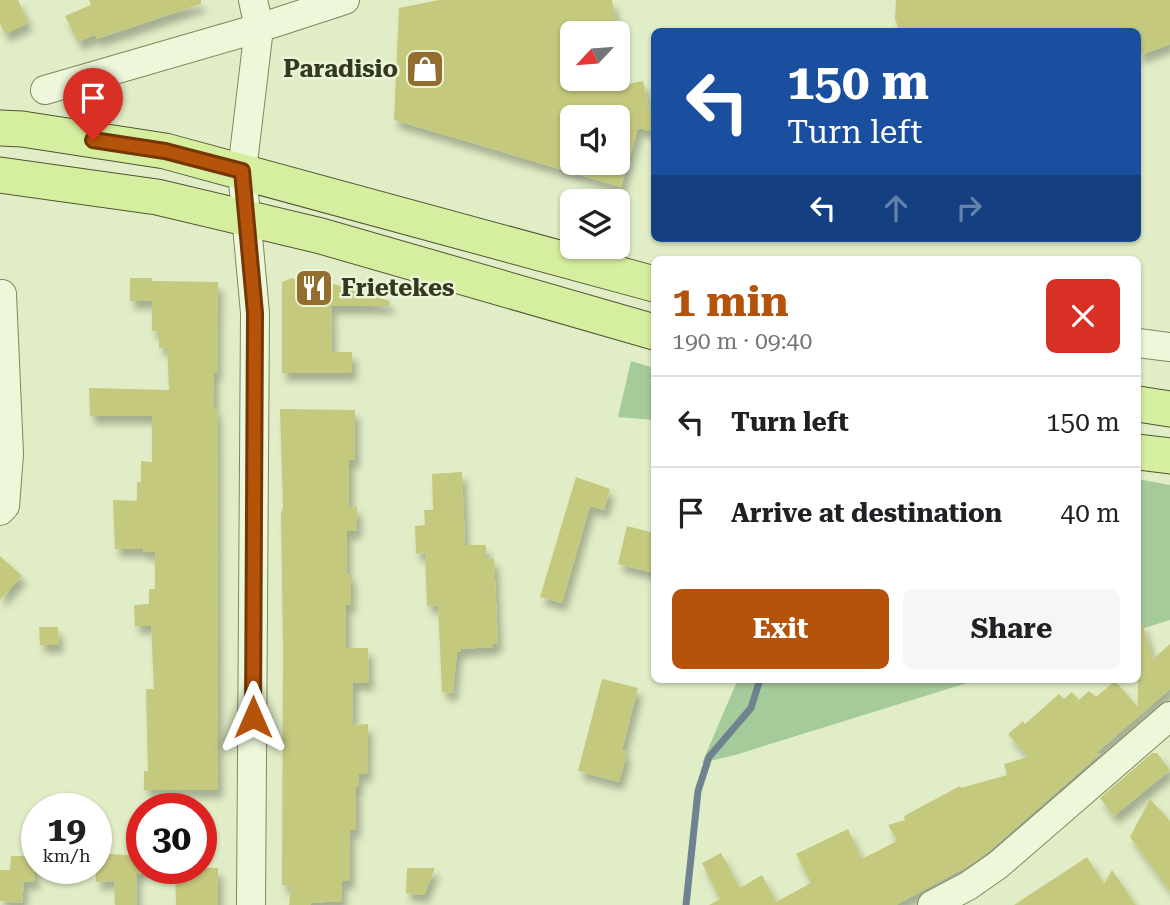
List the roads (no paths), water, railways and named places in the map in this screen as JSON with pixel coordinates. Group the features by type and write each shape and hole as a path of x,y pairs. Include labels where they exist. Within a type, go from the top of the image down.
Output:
{"main road":[{"path":"0,128 165,151 651,283"},
{"path":"0,175 157,197 321,236 651,331"},
{"path":"1141,404 1170,409"},
{"path":"1141,452 1170,456"}],"street":[{"path":"251,905 255,313 242,171 259,28 253,0"},
{"path":"45,90 259,28 345,0"},
{"path":"0,511 5,506 9,454 2,294"},
{"path":"1141,343 1170,347"},
{"path":"932,905 968,886 998,865 1166,728"}],"waterway":[{"path":"686,905 698,791 709,757 751,708 759,683"}],"place":[{"name":"Paradisio","path":"425,69"},
{"name":"Frietekes","path":"314,288"}]}
